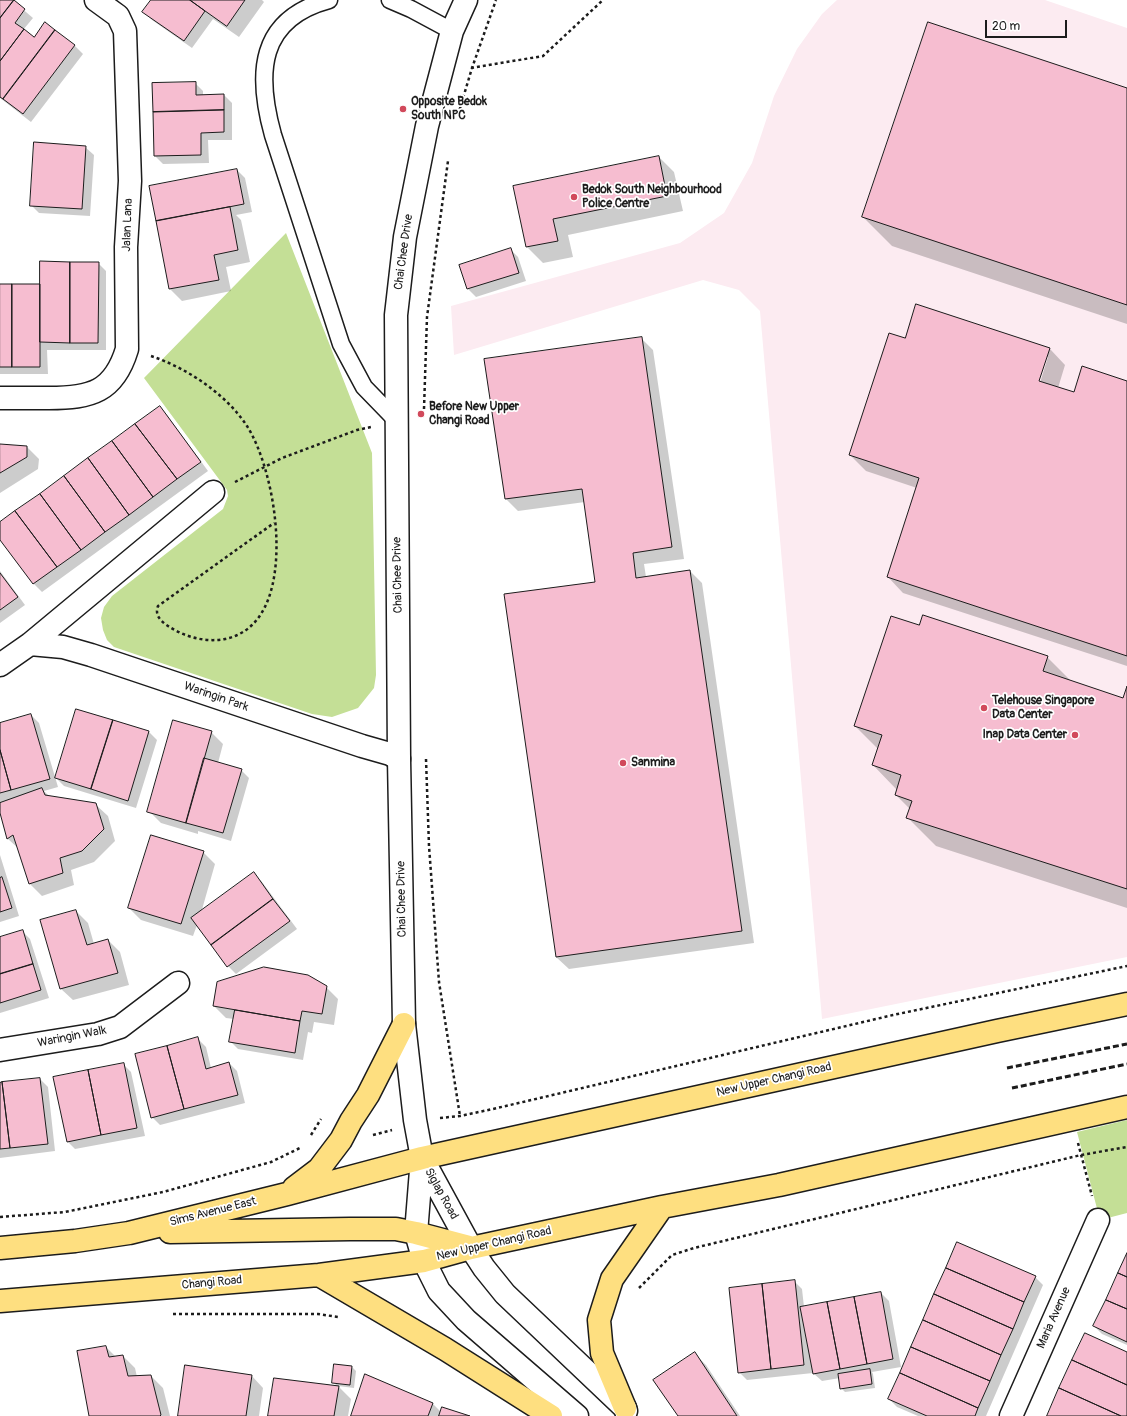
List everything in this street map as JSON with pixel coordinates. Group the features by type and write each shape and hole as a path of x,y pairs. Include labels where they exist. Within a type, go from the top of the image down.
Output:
{"main road":[{"name":"New Upper Changi Road","path":"422,1158 997,1031 1127,1004"},
{"path":"287,1194 319,1169 342,1140 351,1121 368,1095 404,1024"},
{"name":"New Upper Changi Road","path":"424,1260 471,1248 662,1207 779,1185 1127,1107"},
{"name":"Sims Avenue East","path":"0,1248 75,1241 129,1232 287,1194 422,1158"},
{"path":"626,1412 602,1353 599,1320 612,1279 662,1207"},
{"path":"129,1232 396,1229 471,1248"},
{"name":"Changi Road","path":"0,1301 318,1274 424,1260"},
{"path":"318,1274 445,1349 551,1416"}],"street":[{"name":"Jalan Lana","path":"0,398 65,398 85,396 106,385 112,379 123,361 127,349 126,247 130,181 125,31 118,16 96,0"},
{"name":"Chai Chee Drive","path":"422,1158 415,1120 404,1024 399,759 396,316 405,237 426,126 452,31 466,0"},
{"path":"0,665 30,644 213,492"},
{"name":"Waringin Park","path":"30,644 63,647 85,653 362,746 390,754 399,759"},
{"name":"Waringin Walk","path":"0,1050 98,1034 120,1027 178,983"},
{"name":"Siglap Road","path":"422,1158 416,1233 424,1260 439,1291 466,1320 577,1416"},
{"name":"Siglap Road","path":"422,1158 471,1248 484,1268 505,1294 626,1412"},
{"name":"Maria Avenue","path":"1011,1416 1098,1220"}],"lane":[{"path":"329,0 312,5 293,16 277,32 270,46 265,64 265,103 273,135 341,344 364,387 397,421"},
{"path":"390,0 452,31"}],"path":[{"path":"457,118 472,68 496,0"},
{"path":"442,70 472,68 542,56 603,0"},
{"path":"424,413 427,317 449,155"},
{"path":"127,349 164,360 218,394 247,426 259,449 272,494 274,523 276,561 273,586 266,606 253,624 245,631 226,639 216,640 195,638 175,630 163,622 158,616 156,610 158,606 274,523"},
{"path":"213,492 282,458 357,430"},
{"path":"426,751 429,846 439,982 460,1116"},
{"path":"351,1121 372,1135 396,1129 415,1120 460,1116 893,1015 1127,966"},
{"path":"310,1136 322,1118"},
{"path":"1071,1119 1098,1220"},
{"path":"0,1217 65,1212 163,1192 271,1162 302,1148 306,1142"},
{"path":"639,1288 672,1255 694,1248 1127,1146"},
{"path":"171,1314 318,1314 341,1317"}],"shaded area":[{"path":"837,0 1045,0 1127,28 1127,957 822,1019 760,311 739,290 703,280 454,355 451,306 680,243 724,213 752,163 774,96 797,49 822,14"}],"green space":[{"path":"286,233 372,453 376,675 374,688 358,708 332,717 312,714 114,647 107,640 103,630 101,618 104,607 112,596 223,509 228,496 227,490 144,378"},
{"path":"1127,1120 1127,1213 1100,1220 1077,1132"}],"building":[{"path":"0,0 14,0 0,18"},
{"path":"14,0 25,9 15,23 24,29 0,61 0,18"},
{"path":"151,0 190,0 205,11 184,41 142,12"},
{"path":"190,0 245,0 227,26"},
{"path":"45,22 55,30 3,99 0,97 0,61 24,29 34,37"},
{"path":"928,22 1127,88 1127,305 862,217"},
{"path":"55,30 75,45 23,114 3,99"},
{"path":"196,82 196,95 224,94 224,110 153,112 152,83"},
{"path":"224,110 224,132 201,133 201,155 154,156 153,112"},
{"path":"34,142 86,146 82,209 30,206"},
{"path":"659,156 667,196 553,219 558,241 526,247 513,186"},
{"path":"237,169 244,204 156,221 149,186"},
{"path":"230,207 238,250 214,255 219,280 169,289 156,221"},
{"path":"511,248 519,273 467,289 459,265"},
{"path":"40,261 70,262 70,343 40,342"},
{"path":"70,262 99,262 98,343 70,343"},
{"path":"0,284 12,284 12,367 0,367"},
{"path":"12,284 40,284 40,367 12,367"},
{"path":"916,304 1050,348 1039,381 1074,392 1082,366 1127,381 1127,656 887,577 919,478 849,455 889,333 905,338"},
{"name":"Sanmina","path":"642,337 672,547 633,553 636,578 690,570 742,931 556,957 504,594 595,582 582,489 505,499 484,359"},
{"path":"160,406 201,462 177,479 135,424"},
{"path":"135,424 177,479 153,497 112,441"},
{"path":"112,441 153,497 129,515 88,458"},
{"path":"0,444 27,446 27,457 0,473"},
{"path":"88,458 129,515 105,532 64,476"},
{"path":"64,476 105,532 81,550 40,494"},
{"path":"40,494 81,550 57,567 15,511"},
{"path":"15,511 57,567 33,584 0,540 0,522"},
{"path":"0,573 18,597 0,610"},
{"path":"923,615 1048,656 1043,671 1123,698 1127,686 1127,889 906,818 912,801 895,795 901,775 872,765 882,735 854,726 891,616 919,625"},
{"path":"76,709 113,720 91,789 55,778"},
{"path":"31,714 50,779 11,790 0,750 0,723"},
{"path":"113,720 149,731 128,801 91,789"},
{"path":"173,720 212,731 186,823 147,812"},
{"path":"0,750 11,790 0,793"},
{"path":"204,758 242,769 223,833 186,823"},
{"path":"42,788 45,795 96,803 104,829 82,851 60,858 63,873 29,884 13,835 7,839 0,813 0,803"},
{"path":"151,835 204,851 181,924 128,908"},
{"path":"254,872 273,899 211,945 191,918"},
{"path":"2,877 12,908 0,912 0,878"},
{"path":"273,899 290,921 227,967 211,945"},
{"path":"76,910 87,945 108,939 118,973 60,989 40,920"},
{"path":"23,930 33,964 0,974 0,937"},
{"path":"33,964 41,990 0,1003 0,974"},
{"path":"264,967 308,975 327,986 322,1014 302,1011 300,1021 213,1006 217,982"},
{"path":"235,1010 300,1021 295,1053 229,1042"},
{"path":"198,1037 206,1069 229,1062 238,1095 184,1109 167,1046"},
{"path":"167,1046 184,1109 151,1118 135,1054"},
{"path":"124,1063 137,1128 101,1135 88,1070"},
{"path":"88,1070 101,1135 67,1142 53,1077"},
{"path":"40,1078 48,1144 10,1148 2,1082"},
{"path":"2,1082 10,1148 0,1149 0,1083"},
{"path":"957,1242 1036,1276 1024,1302 946,1268"},
{"path":"1127,1253 1127,1277 1118,1273"},
{"path":"946,1268 1024,1302 1013,1329 934,1294"},
{"path":"1118,1273 1127,1277 1127,1309 1106,1300"},
{"path":"795,1280 804,1365 771,1369 762,1284"},
{"path":"762,1284 771,1369 738,1373 729,1288"},
{"path":"881,1292 893,1359 867,1364 854,1297"},
{"path":"934,1294 1013,1329 1001,1355 923,1320"},
{"path":"854,1297 867,1364 840,1369 827,1302"},
{"path":"1106,1300 1127,1309 1127,1342 1093,1326"},
{"path":"827,1302 840,1369 813,1374 800,1307"},
{"path":"923,1320 1001,1355 990,1381 911,1347"},
{"path":"1085,1333 1127,1352 1127,1385 1072,1360"},
{"path":"106,1346 109,1357 123,1355 128,1376 151,1375 160,1416 89,1416 77,1351"},
{"path":"911,1347 990,1381 978,1408 900,1373"},
{"path":"695,1352 737,1416 678,1416 653,1380"},
{"path":"1072,1360 1127,1385 1127,1416 1121,1416 1059,1388"},
{"path":"334,1364 352,1366 350,1385 332,1383"},
{"path":"185,1365 252,1375 246,1416 178,1416"},
{"path":"870,1369 872,1384 840,1389 838,1374"},
{"path":"900,1373 978,1408 975,1416 927,1416 888,1399"},
{"path":"365,1374 433,1403 428,1416 351,1416"},
{"path":"274,1378 339,1386 334,1416 268,1416"},
{"path":"1059,1388 1121,1416 1047,1416"},
{"path":"442,1407 470,1416 439,1416"}],"railway":[{"path":"1007,1068 1127,1044"},
{"path":"1012,1088 1127,1064"}],"place":[{"name":"Opposite Bedok South NPC","path":"403,109"},
{"name":"Bedok South Neighbourhood Police Centre","path":"574,197"},
{"name":"Before New Upper Changi Road","path":"421,414"},
{"name":"Telehouse Singapore Data Center","path":"984,708"},
{"name":"Inap Data Center","path":"1075,735"},
{"name":"Sanmina","path":"623,763"}]}
